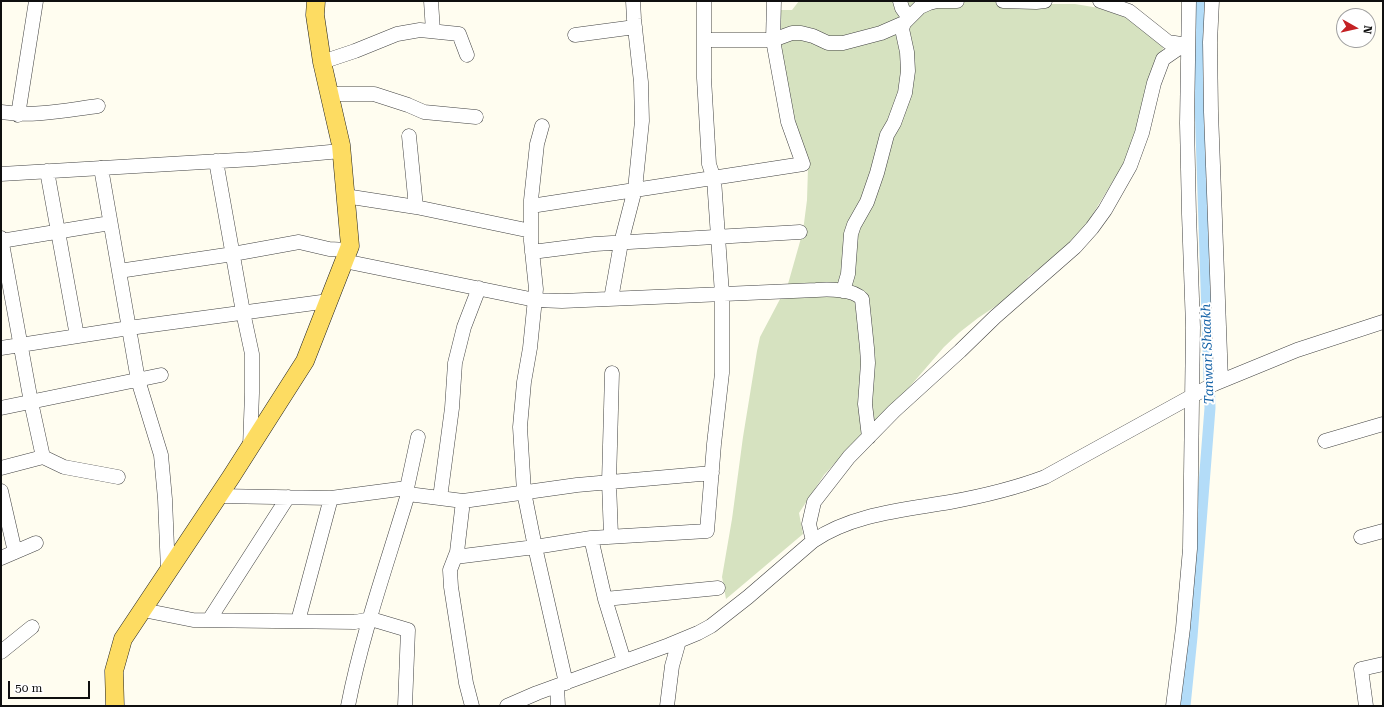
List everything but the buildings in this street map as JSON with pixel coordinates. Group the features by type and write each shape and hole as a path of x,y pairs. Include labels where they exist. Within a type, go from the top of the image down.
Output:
{"main road":[{"path":"115,706 114,671 123,639 305,361 350,246 341,151 322,62 315,15 316,1"}],"street":[{"path":"18,115 36,1"},
{"path":"431,1 433,31"},
{"path":"611,299 621,243 635,189 642,121 641,82 635,27 634,1"},
{"path":"455,557 591,538 707,531 714,444 722,373 722,294 713,177 708,156 704,78 704,1"},
{"path":"531,206 803,164 788,122 773,40 774,1"},
{"path":"844,291 848,274 851,234 854,225 867,202 877,173 887,135 894,123 904,93 908,71 907,52 902,29 906,20 900,1"},
{"path":"704,40 773,40 792,33 801,33 813,36 828,43 843,43 881,33 906,20 920,7 929,3 957,1"},
{"path":"1003,1 1045,1"},
{"path":"1100,1 1129,11 1168,42 1187,45"},
{"path":"1173,706 1183,628 1190,548 1196,395 1188,207 1187,45 1189,1"},
{"path":"1212,1 1210,42 1211,112 1218,383"},
{"path":"575,35 635,27"},
{"path":"322,62 355,51 397,34 420,30 458,34 467,55"},
{"path":"813,541 809,524 814,502 849,457 894,411 995,317 1075,247 1092,228 1105,210 1130,166 1142,134 1154,83 1163,60 1167,55 1187,45"},
{"path":"329,94 374,94 424,112 476,117"},
{"path":"1,112 18,115 49,113 98,106"},
{"path":"542,126 537,144 531,206 532,252 536,289 530,348 524,382 520,427 524,492 561,684 558,706"},
{"path":"409,136 416,207"},
{"path":"1,174 216,161 341,151"},
{"path":"216,161 252,354 250,447"},
{"path":"101,168 138,380 161,455 166,499 168,571"},
{"path":"47,171 77,336"},
{"path":"345,196 416,207 531,231"},
{"path":"43,457 31,402 1,240 110,224"},
{"path":"532,252 595,244 800,232"},
{"path":"119,271 233,254 300,242 329,249 346,256 535,300 562,301 816,290 844,291 859,296 862,299 867,356 865,404 869,437"},
{"path":"440,498 452,408 455,363 464,327 479,288"},
{"path":"1,348 129,328 329,301"},
{"path":"507,706 561,684 679,641 711,626 730,612 824,533 862,519 887,513 994,494 1016,488 1045,477 1218,383 1297,350 1382,326"},
{"path":"611,536 609,482 612,372"},
{"path":"1,408 161,375"},
{"path":"1325,441 1383,424"},
{"path":"348,706 371,618 408,491 418,436"},
{"path":"1,468 43,457 64,467 118,477"},
{"path":"218,496 331,498 408,491 440,498 463,500 577,485 712,474"},
{"path":"1,491 15,552"},
{"path":"209,620 288,497"},
{"path":"298,621 331,498"},
{"path":"463,500 457,552 450,570 451,587 466,683 472,706"},
{"path":"1361,537 1383,531"},
{"path":"591,538 604,599 624,661"},
{"path":"1,558 36,543"},
{"path":"604,599 718,588"},
{"path":"143,610 193,620 355,622 371,618 408,630 405,706"},
{"path":"4,647 32,627"},
{"path":"667,706 672,666 679,641"},
{"path":"1366,706 1361,668 1383,664"}],"green space":[{"path":"799,1 1049,1 1052,4 1075,4 1099,8 1132,20 1164,46 1127,158 1083,230 1064,251 1029,276 1014,294 978,318 944,347 906,391 860,436 824,475 799,513 803,534 726,599 722,577 757,351 760,337 788,284 803,231 807,200 808,168 783,80 779,10 792,10"}],"waterway":[{"name":"Tanwari Shaakh","path":"1185,706 1192,637 1210,408 1199,71 1200,1"}]}
